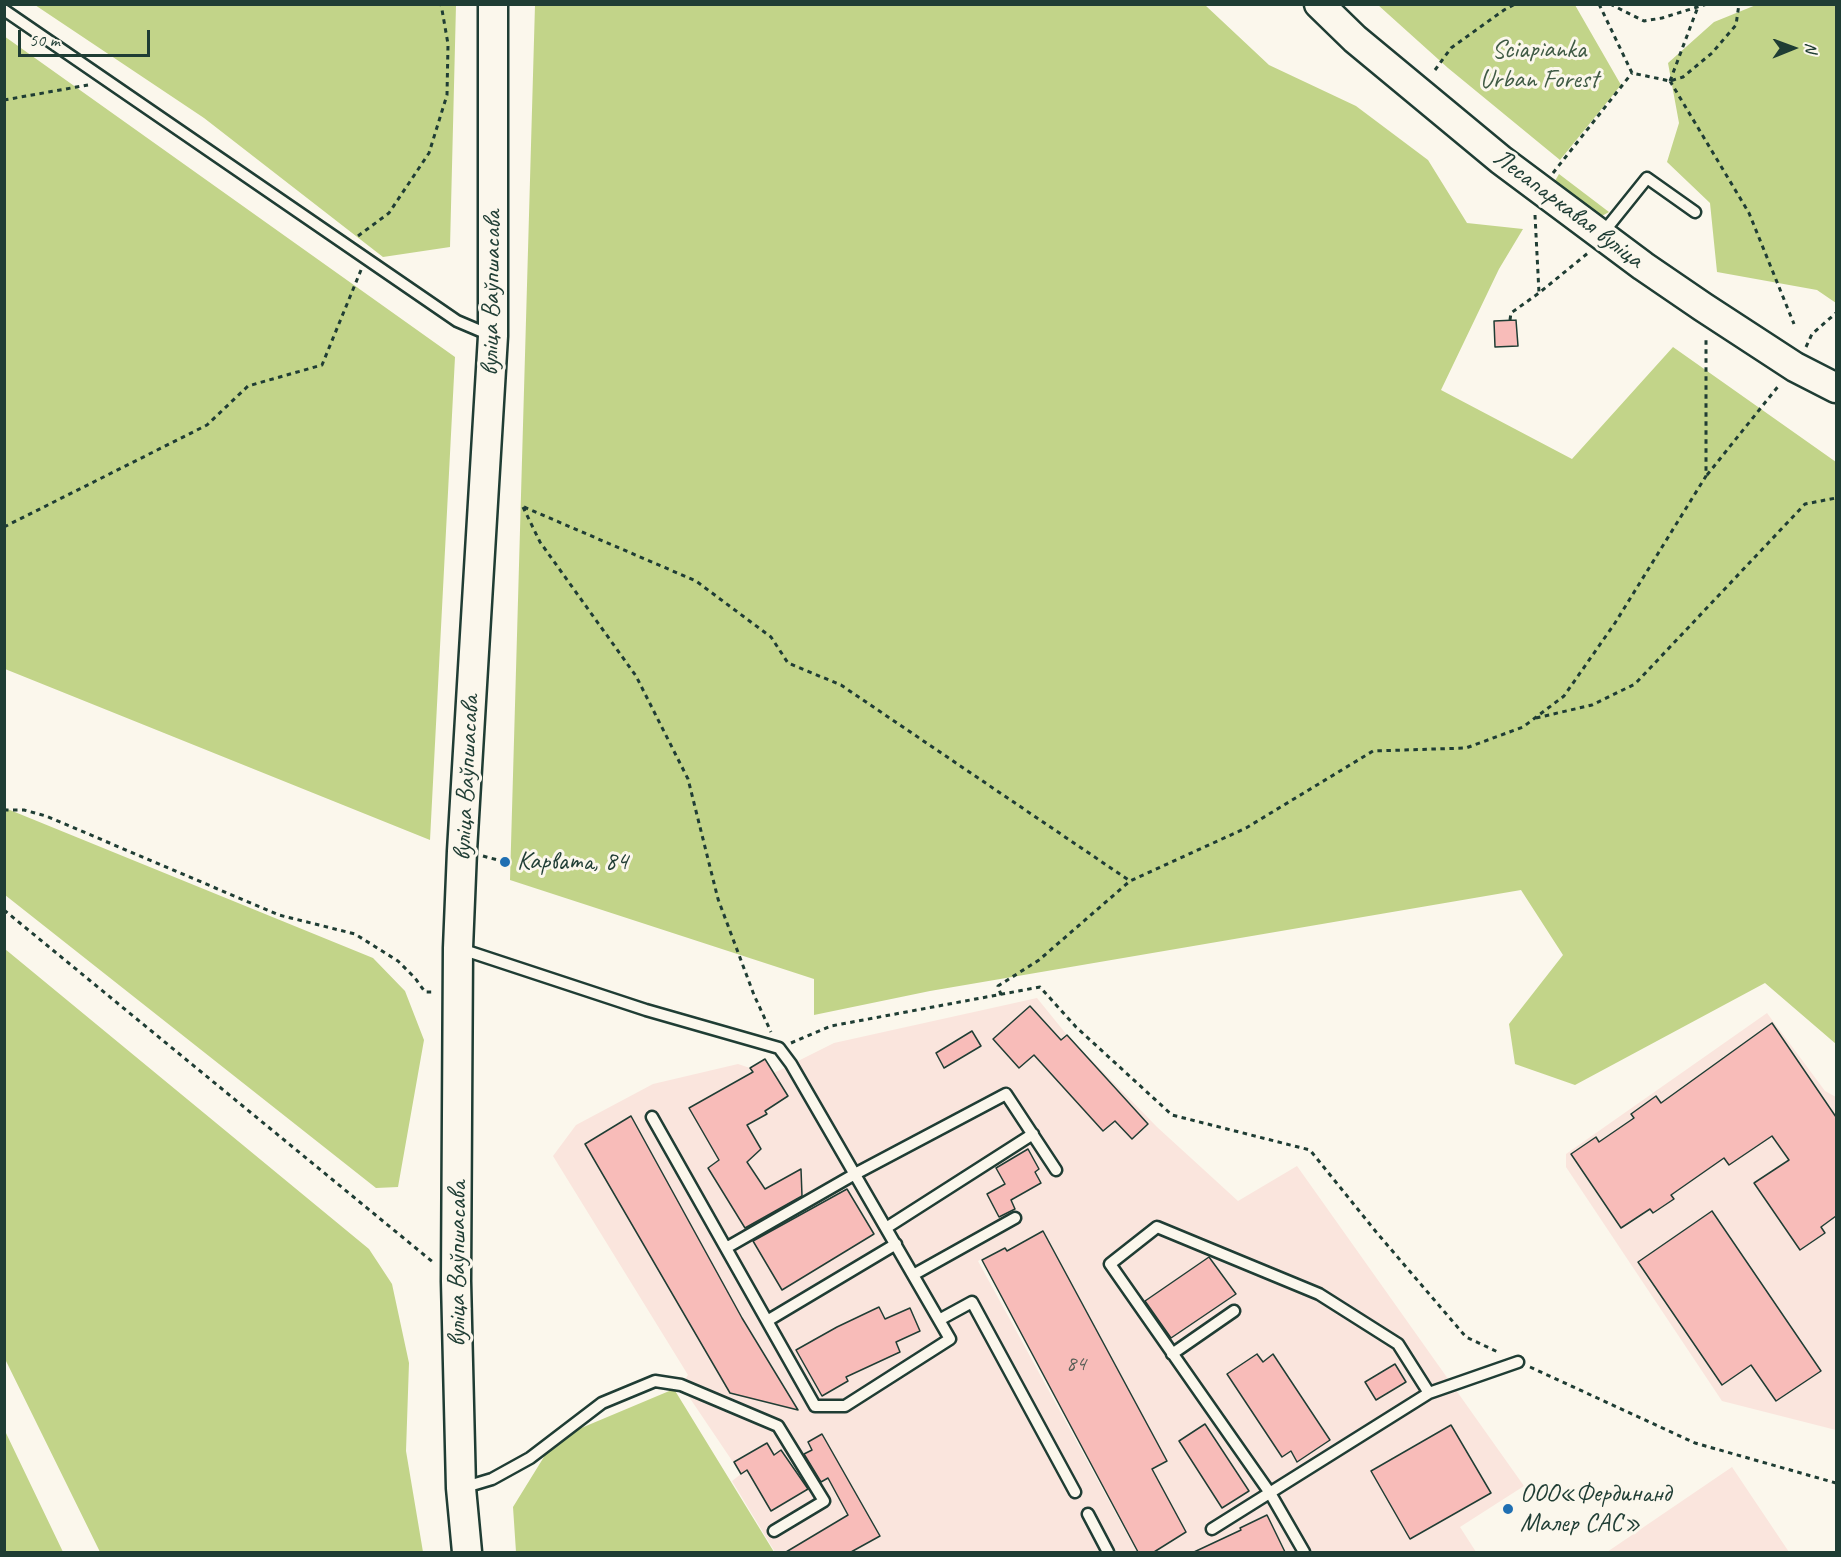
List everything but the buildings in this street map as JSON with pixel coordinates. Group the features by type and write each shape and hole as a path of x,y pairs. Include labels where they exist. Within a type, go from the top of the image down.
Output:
{"main road":[{"name":"вуліца Ваўпшасава","path":"466,1552 461,1488 456,1281 458,948 493,336 493,4"},
{"name":"Лесапаркавая вуліца","path":"1319,4 1355,39 1596,243 1704,307 1795,367 1836,388"}],"lane":[{"path":"4,10 458,321 493,336"},
{"path":"1596,243 1647,178 1695,212"},
{"path":"458,948 646,1010 779,1048 792,1064 950,1339 845,1406 815,1406 652,1116"},
{"path":"726,1248 855,1174 1006,1094 1056,1170"},
{"path":"886,1228 1033,1134"},
{"path":"913,1275 1015,1218"},
{"path":"1304,1552 1269,1493 1110,1264 1157,1227 1319,1294 1398,1344 1429,1393"},
{"path":"768,1321 896,1244"},
{"path":"939,1320 972,1302 1075,1492"},
{"path":"1172,1354 1234,1311"},
{"path":"1212,1529 1429,1393 1518,1362"},
{"path":"461,1488 492,1479 530,1458 602,1403 655,1381 681,1385 778,1426 824,1501 774,1531"},
{"path":"1088,1514 1108,1552"}],"path":[{"path":"346,245 389,213 429,153 447,95 448,44 441,4"},
{"path":"1435,70 1451,48 1515,4"},
{"path":"1599,4 1632,73"},
{"path":"1610,4 1644,21 1707,4"},
{"path":"1632,73 1670,81 1683,77 1712,53 1736,25 1739,4"},
{"path":"1670,81 1698,6"},
{"path":"1558,166 1632,73"},
{"path":"1670,81 1749,213 1794,324"},
{"path":"4,100 106,82"},
{"path":"1535,210 1539,293"},
{"path":"1510,320 1511,313 1539,293 1596,243"},
{"path":"4,527 207,425 248,386 322,365 366,259"},
{"path":"1704,307 1707,356 1706,477"},
{"path":"1001,995 998,986 1039,960 1130,881 1246,828 1373,752 1466,748 1522,727 1564,696 1615,623 1706,477 1795,367 1812,334 1836,313"},
{"path":"1533,719 1592,705 1635,684 1805,504 1836,498"},
{"path":"1130,881 841,685 788,663 771,637 696,581 523,507 540,542 636,676 688,779 718,899 754,995 779,1048 831,1026 1040,987 1076,1027 1172,1115 1310,1150 1466,1337 1695,1443 1836,1483"},
{"path":"4,810 24,810 46,816 279,915 355,934 398,961 425,992 441,991"},
{"path":"4,910 456,1281"}],"shaded area":[{"path":"1037,998 1067,1035 1157,1127 1238,1201 1297,1166 1524,1486 1460,1527 1476,1552 1138,1552 982,1260 991,1254 978,1261 1137,1552 775,1552 732,1481 741,1474 681,1385 688,1375 553,1156 576,1125 653,1084 738,1064 750,1068 765,1059 774,1073 834,1043"},
{"path":"1767,1013 1825,1091 1836,1097 1836,1430 1722,1401 1566,1167 1566,1154"},
{"path":"1732,1467 1789,1552 1607,1552"}],"green space":[{"path":"35,5 456,5 450,247 383,257 204,118"},
{"path":"535,5 1205,5 1269,65 1356,106 1428,160 1467,223 1523,229 1499,269 1441,390 1572,459 1673,347 1836,462 1836,1044 1765,983 1575,1085 1515,1064 1509,1024 1563,955 1521,890 930,991 814,1015 814,979 510,880"},
{"name":"Sciapianka Urban Forest","path":"1378,5 1575,5 1621,85 1560,160 1448,68"},
{"name":"Sciapianka Urban Forest","path":"1756,5 1836,5 1836,303 1817,290 1717,272 1710,203 1667,162 1679,123 1668,63 1714,22"},
{"path":"4,36 455,357 430,840 5,669"},
{"path":"1559,174 1609,212 1600,217 1552,186"},
{"path":"5,808 373,958 405,991 424,1040 398,1187 376,1188 5,895"},
{"path":"5,949 369,1249 392,1284 409,1363 406,1451 423,1552 100,1552 5,1359"},
{"path":"674,1389 774,1552 516,1552 513,1507 555,1439"},
{"path":"5,1431 63,1552 5,1552"}],"place":[{"name":"Карвата, 84","path":"505,862"},
{"name":"ООО«Фердинанд Малер САС»","path":"1508,1509"}]}
